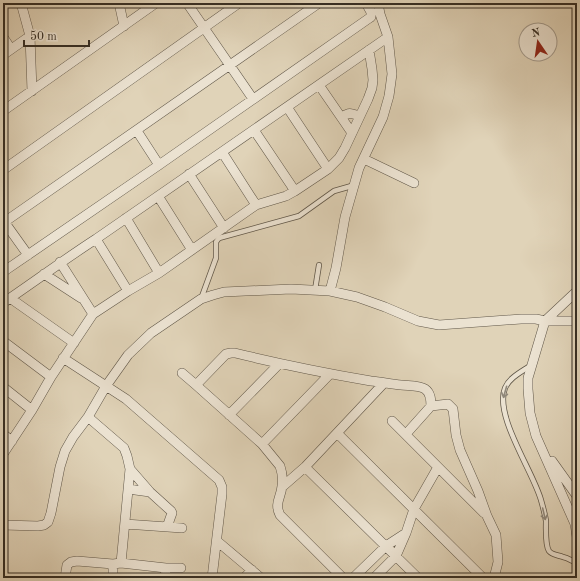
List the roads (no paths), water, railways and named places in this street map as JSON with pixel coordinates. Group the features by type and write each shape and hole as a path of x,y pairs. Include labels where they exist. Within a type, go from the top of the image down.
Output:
{"street":[{"path":"21,3 30,36 32,91"},
{"path":"120,3 124,26"},
{"path":"3,111 156,3"},
{"path":"187,3 253,99"},
{"path":"3,170 239,3"},
{"path":"28,255 3,221 319,3"},
{"path":"3,272 371,17 371,12 366,3"},
{"path":"330,291 336,268 345,217 360,168 383,117 389,96 392,74 388,37 378,3"},
{"path":"3,55 30,36"},
{"path":"3,37 11,49"},
{"path":"74,343 6,301 60,262 96,239 388,37"},
{"path":"3,454 32,410 63,358 93,314 159,273 256,205 286,196 295,191 328,169 340,158 368,99 373,80 369,50"},
{"path":"319,85 352,133"},
{"path":"287,107 328,169"},
{"path":"342,117 345,114 352,113 359,116"},
{"path":"137,130 159,165"},
{"path":"254,130 295,191"},
{"path":"222,152 256,205"},
{"path":"364,159 414,183"},
{"path":"189,174 224,228"},
{"path":"158,196 192,250"},
{"path":"126,218 159,273"},
{"path":"96,239 128,291"},
{"path":"60,262 93,314"},
{"path":"44,274 84,300"},
{"path":"3,524 38,526 44,525 48,522 65,451 73,436 88,417 106,386 128,355 141,342 151,333 201,299 224,292 291,289 315,290 330,291 357,297 418,321 439,325 521,319 577,321"},
{"path":"577,291 540,320 532,365 528,378 530,413 536,436 575,524 577,537"},
{"path":"3,341 51,377"},
{"path":"196,385 226,354 235,353 278,364 330,374 384,383 415,386 426,389 430,397 431,406"},
{"path":"63,358 126,399 219,480 222,487 222,494 212,578"},
{"path":"229,415 278,364"},
{"path":"182,373 262,444 280,466 282,487 277,504 277,510 280,515 343,578"},
{"path":"262,444 330,374"},
{"path":"282,487 305,467 384,383"},
{"path":"3,387 32,410"},
{"path":"406,434 431,406 448,404 452,407 460,450 496,535 498,562 494,578"},
{"path":"88,417 124,448 130,469 125,524 113,578"},
{"path":"392,421 487,516"},
{"path":"337,433 483,578"},
{"path":"3,434 12,441"},
{"path":"542,447 577,496"},
{"path":"305,467 418,578"},
{"path":"374,578 396,556 414,510 438,467"},
{"path":"130,469 150,492 171,511 172,513 167,527"},
{"path":"128,489 150,492"},
{"path":"125,524 182,528"},
{"path":"353,578 386,546 406,533"},
{"path":"217,541 261,578"},
{"path":"66,578 67,566 71,562 77,561 181,568"},
{"path":"165,578 166,568"},
{"path":"244,578 252,570"}],"lane":[{"path":"201,299 216,258 216,242 219,238 299,216 334,191 355,185"},
{"path":"315,290 320,264"},
{"path":"532,365 515,376 509,382 505,388 503,405 513,435 540,498 546,520 547,547 554,555 562,556 577,563"}]}
